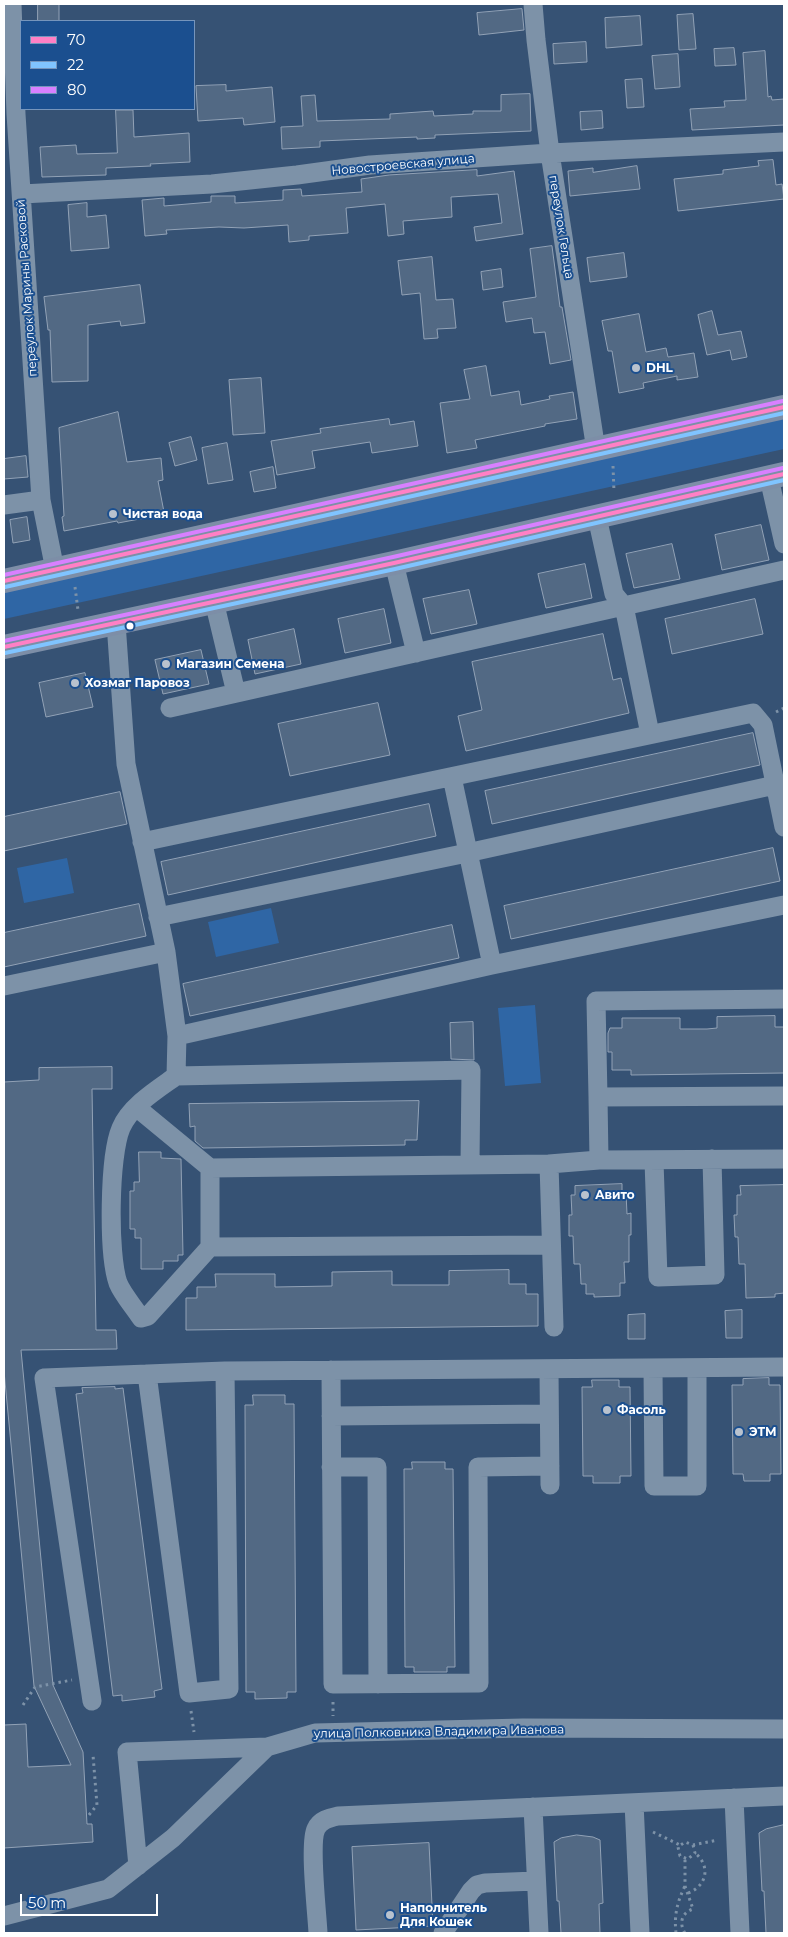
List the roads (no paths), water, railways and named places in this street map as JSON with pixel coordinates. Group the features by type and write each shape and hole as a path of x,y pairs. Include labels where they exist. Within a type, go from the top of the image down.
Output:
{"main road":[{"path":"4,581 784,407"},
{"path":"4,647 394,563 777,476"}],"street":[{"name":"переулок Марины Расковой","path":"12,4 10,114 22,194 41,500 64,568"},
{"name":"переулок Гельца","path":"533,4 550,153 604,448"},
{"name":"Новостроевская улица","path":"22,194 212,184 297,176 370,165 550,153 784,142"},
{"path":"777,476 784,544"},
{"path":"4,505 41,500"},
{"path":"606,514 614,594 624,606 650,734"},
{"path":"394,563 416,653"},
{"path":"170,708 784,570"},
{"path":"214,601 236,693"},
{"path":"116,623 126,764 166,952 177,1036 176,1076"},
{"path":"142,842 752,713 763,725 784,827"},
{"path":"452,777 492,965"},
{"path":"158,917 467,853 775,785"},
{"path":"177,1036 492,965 784,905"},
{"path":"4,986 166,952"},
{"path":"599,1160 596,1001 784,999"},
{"path":"210,1168 210,1248 148,1316 141,1318 119,1284 112,1259 112,1172 121,1127 145,1097 176,1076 471,1070 470,1164"},
{"path":"598,1097 784,1096"},
{"path":"136,1107 210,1168 549,1164 599,1160 784,1159"},
{"path":"654,1161 658,1276 715,1275 712,1159"},
{"path":"549,1164 554,1327"},
{"path":"210,1248 551,1245"},
{"path":"92,1701 44,1378 225,1371 784,1367"},
{"path":"331,1370 333,1684 378,1684 479,1683 478,1466 550,1475 549,1368"},
{"path":"653,1368 654,1486 697,1486 697,1368"},
{"path":"147,1374 189,1692 229,1689 225,1371"},
{"path":"331,1416 549,1414"},
{"path":"331,1467 377,1467 378,1684"},
{"name":"улица Полковника Владимира Иванова","path":"4,1916 108,1889 173,1838 267,1747 315,1733 523,1728 784,1729"},
{"path":"138,1866 127,1752 267,1747"},
{"path":"318,1933 313,1838 320,1823 328,1818 784,1796"},
{"path":"734,1798 740,1933"},
{"path":"634,1803 640,1933"},
{"path":"533,1807 539,1933"},
{"path":"443,1933 477,1885 536,1881"}],"place":[{"name":"DHL","path":"636,368"},
{"name":"Чистая вода","path":"113,514"},
{"name":"Магазин Семена","path":"166,664"},
{"name":"Хозмаг Паровоз","path":"75,683"},
{"name":"Авито","path":"585,1195"},
{"name":"Фасоль","path":"607,1410"},
{"name":"ЭТМ","path":"739,1432"},
{"name":"Наполнитель Для Кошек","path":"390,1915"}]}
